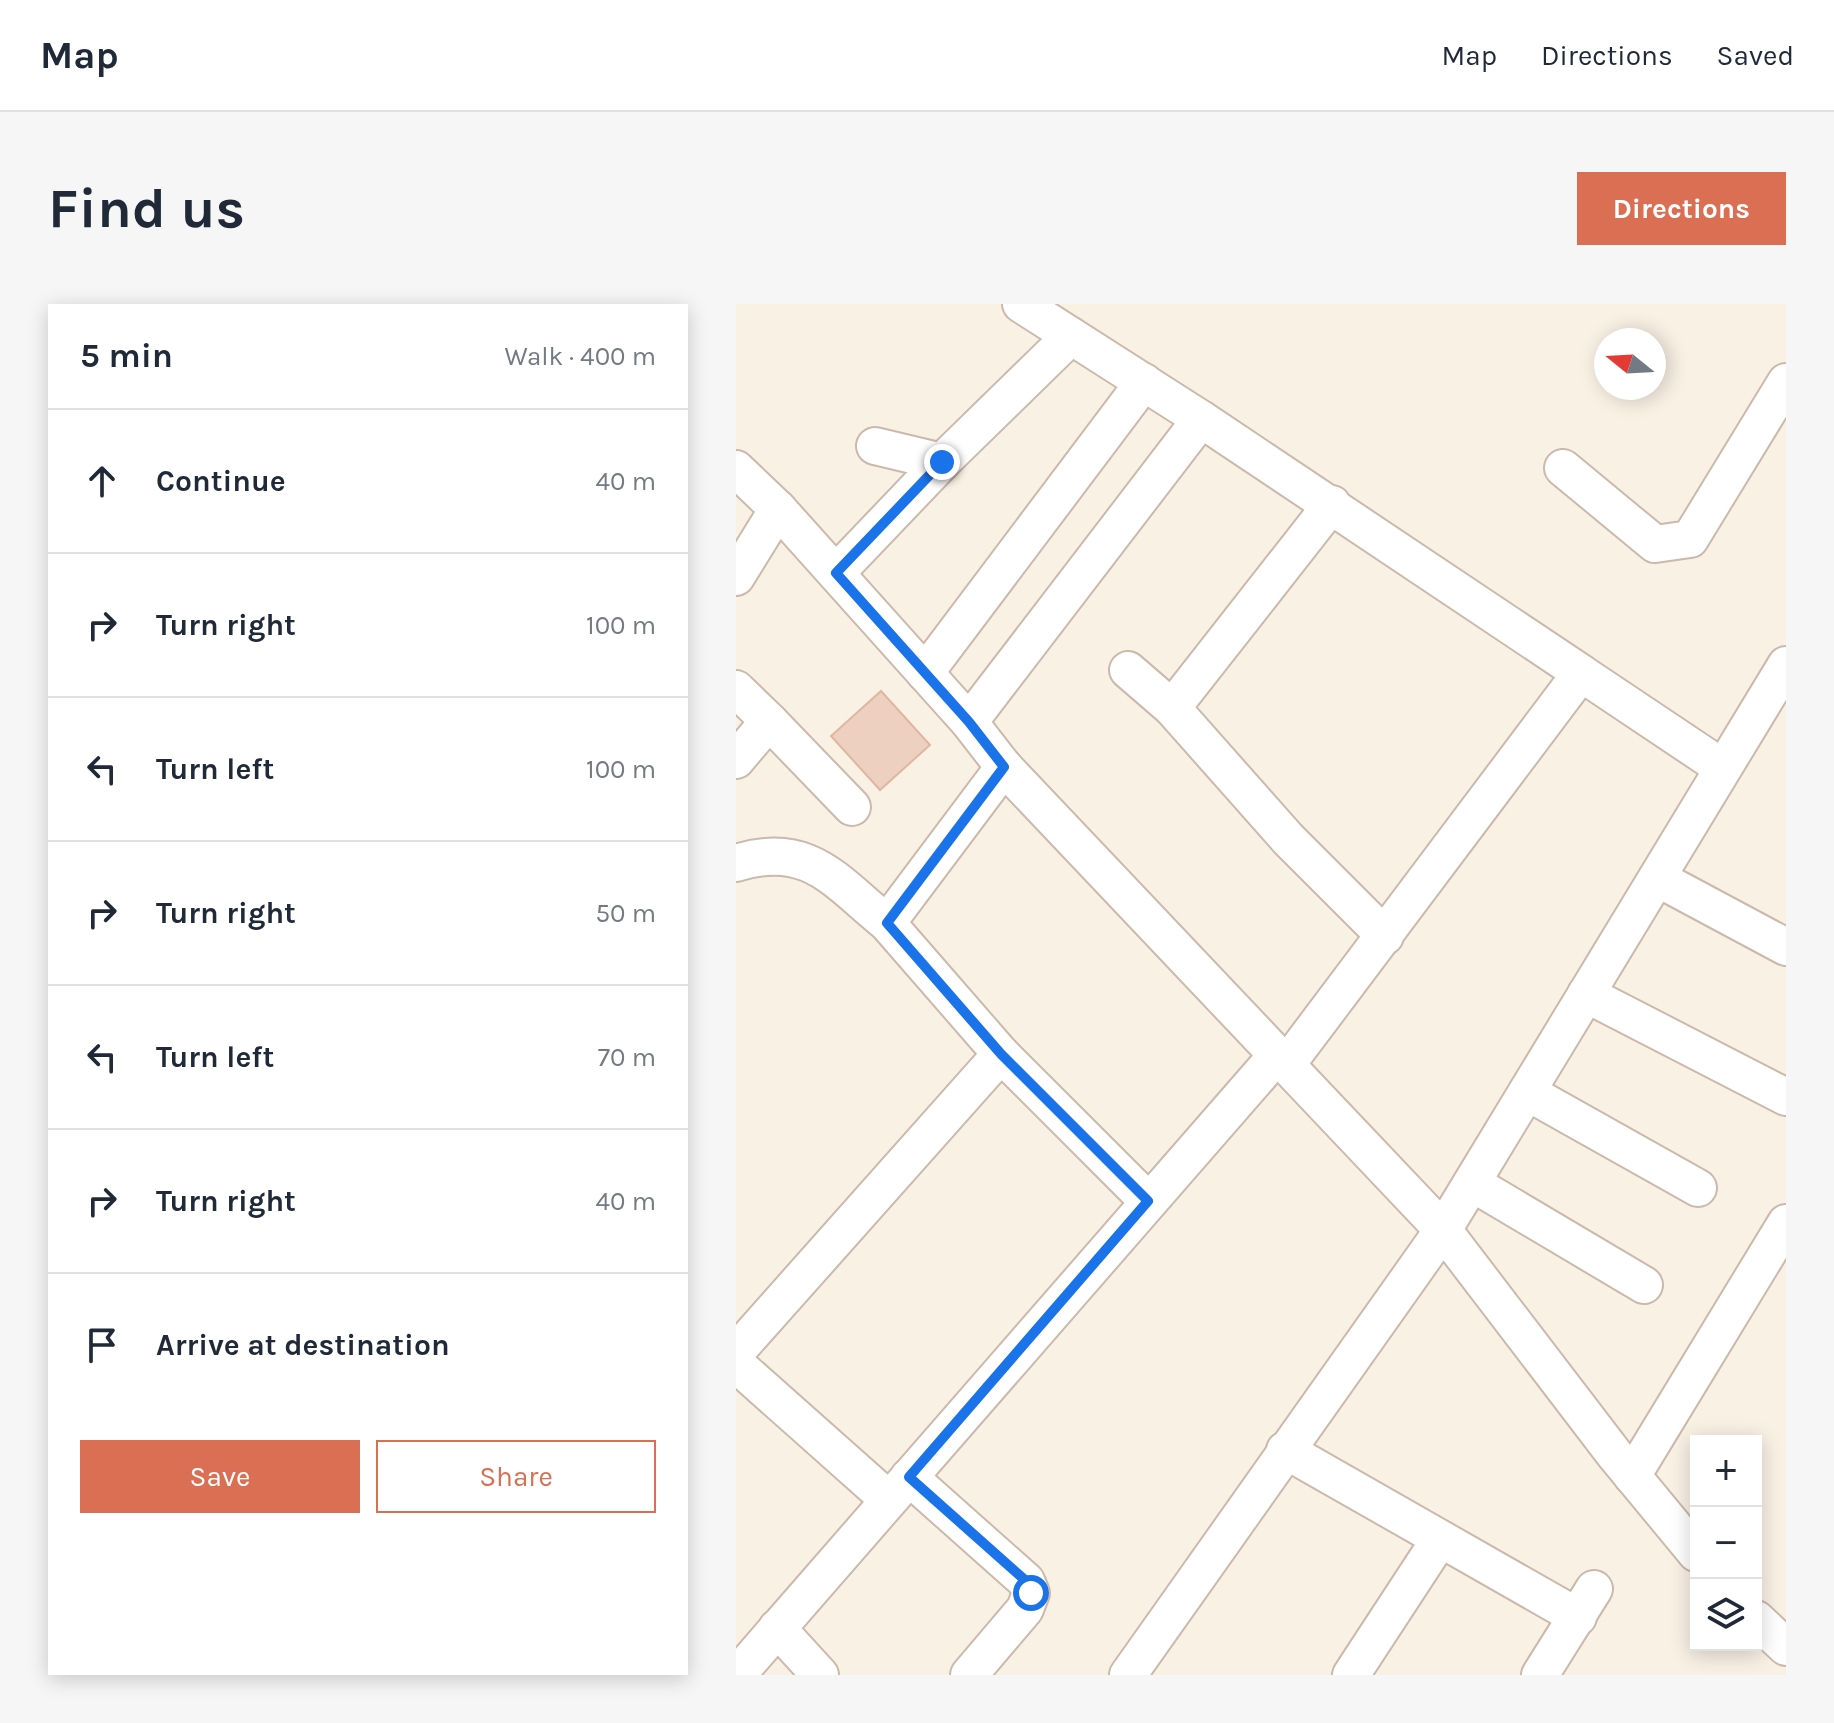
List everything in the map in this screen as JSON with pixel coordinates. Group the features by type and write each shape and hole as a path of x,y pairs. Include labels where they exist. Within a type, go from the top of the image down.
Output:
{"street":[{"path":"1021,304 1332,504 1723,768"},
{"path":"836,573 942,462 1071,336"},
{"path":"925,673 1144,382"},
{"path":"1563,468 1655,544 1690,539 1786,382"},
{"path":"969,722 1201,419"},
{"path":"875,446 942,462"},
{"path":"736,469 778,509 836,573 969,722 1004,767 1443,1230 1632,1476 1690,1546"},
{"path":"1172,708 1332,504"},
{"path":"736,577 778,509"},
{"path":"1128,670 1172,708 1288,839 1385,936"},
{"path":"741,1658 777,1628 1148,1201 1282,1059 1385,936 1581,673"},
{"path":"1141,1670 1285,1450 1443,1230 1723,768 1781,683"},
{"path":"736,689 852,807"},
{"path":"736,760 769,721"},
{"path":"875,913 1004,767"},
{"path":"736,863 790,857 818,864 875,913 1001,1054 1148,1201"},
{"path":"1657,878 1786,947"},
{"path":"1586,994 1786,1097"},
{"path":"736,1352 1001,1054"},
{"path":"1527,1092 1698,1188"},
{"path":"1472,1183 1644,1285"},
{"path":"1632,1476 1786,1223"},
{"path":"736,1364 1026,1581 1031,1593 1025,1609 969,1675"},
{"path":"1285,1450 1440,1539 1586,1603 1540,1675"},
{"path":"1351,1675 1440,1539"},
{"path":"1762,1625 1786,1647"},
{"path":"777,1628 820,1675"}],"building":[{"path":"881,691 930,745 880,790 831,736"}],"route":[{"path":"942,462 836,573 969,722 1004,767 887,923 1001,1054 1148,1201 909,1477 1026,1581 1031,1593"}]}
